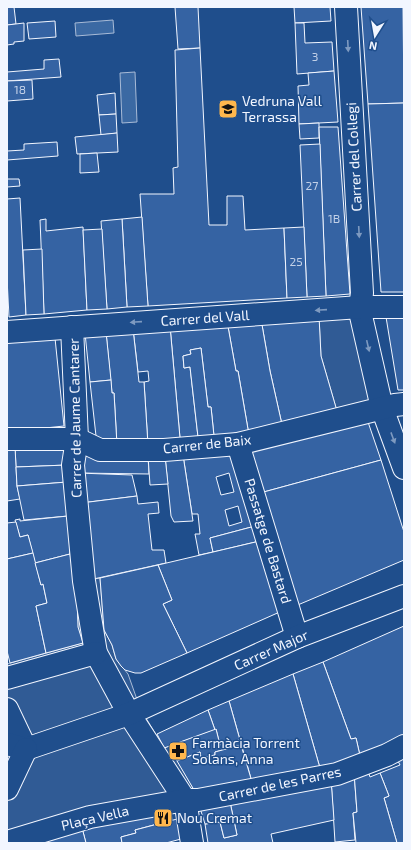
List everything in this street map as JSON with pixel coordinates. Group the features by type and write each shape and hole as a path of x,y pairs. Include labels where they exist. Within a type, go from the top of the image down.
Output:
{"street":[{"name":"Carrer del Col·legi","path":"346,7 362,293 360,308 382,408 404,468"},
{"name":"Carrer del Vall","path":"7,332 360,308 404,307"},
{"name":"Carrer de Jaume Cantarer","path":"72,327 77,440 73,465 84,582 96,653"},
{"name":"Carrer de Baix","path":"7,439 77,440 100,450 164,450 238,444 382,408 404,404"},
{"name":"Passatge de Bastard","path":"238,444 297,638"},
{"name":"Carrer Major","path":"134,711 297,638 404,596"},
{"path":"7,678 96,653 134,711 190,803 192,843"},
{"path":"7,709 17,747 7,789"},
{"path":"17,747 134,711"},
{"name":"Carrer de les Parres","path":"190,803 337,774 387,755 404,746"},
{"name":"Plaça Vella","path":"7,842 90,816 190,803"}],"shaded area":[{"path":"113,20 114,33 76,36 75,23"},
{"path":"135,72 137,122 122,123 120,73"},
{"path":"319,316 357,320 374,403 337,411 321,356"},
{"path":"100,578 104,630 112,645 116,659 128,674 140,708 164,748 169,746 197,795 7,843 7,664 83,643 78,627 77,597 84,581"}],"building":[{"path":"7,7 14,7 16,24 7,25"},
{"path":"175,7 198,7 200,48 178,49"},
{"path":"294,7 330,7 331,21 295,23"},
{"path":"361,7 403,7 404,103 368,104"},
{"path":"55,21 56,37 29,39 27,23"},
{"path":"24,23 24,41 14,42 14,44 7,45 7,25"},
{"path":"295,23 304,23 305,43 332,42 334,71 297,74"},
{"path":"200,48 209,225 227,225 227,196 243,196 245,230 284,228 287,298 148,306 140,194 174,194 173,168 178,167 175,50"},
{"path":"59,59 61,77 7,81 7,72 44,69 44,60"},
{"path":"334,71 338,122 299,124 298,86 309,85 308,73"},
{"path":"32,80 33,99 7,101 7,81"},
{"path":"115,93 116,114 99,115 97,95"},
{"path":"404,103 404,292 381,292 368,104"},
{"path":"116,114 117,133 101,135 99,115"},
{"path":"319,123 319,138 300,139 299,124"},
{"path":"319,127 338,127 350,294 326,296"},
{"path":"117,133 118,152 77,154 75,137"},
{"path":"57,142 58,156 7,160 7,151 24,150 24,144"},
{"path":"320,144 326,296 307,297 300,145"},
{"path":"97,153 99,172 80,173 80,154"},
{"path":"7,179 19,179 20,186 7,187"},
{"path":"20,198 26,315 9,317 7,278 7,199"},
{"path":"142,217 148,306 127,307 122,219"},
{"path":"46,219 46,231 83,227 87,310 44,314 40,220"},
{"path":"122,219 127,307 107,309 101,221"},
{"path":"304,227 307,297 287,298 284,228"},
{"path":"102,229 107,309 87,310 83,230"},
{"path":"42,249 44,314 26,315 23,250"},
{"path":"319,316 321,356 337,411 283,429 270,371 261,319"},
{"path":"386,317 404,318 404,390 398,390"},
{"path":"261,319 270,371 283,429 249,435 238,371 236,371 227,321"},
{"path":"227,321 236,371 238,371 249,435 214,436 211,407 208,407 201,348 190,350 191,354 183,356 184,368 190,367 198,437 180,438 170,326"},
{"path":"170,326 180,438 148,445 144,382 149,381 148,371 138,372 133,329"},
{"path":"133,329 139,382 144,382 148,445 117,445 114,393 112,393 106,332"},
{"path":"106,332 111,380 90,382 85,333"},
{"path":"55,338 64,426 7,432 7,343"},
{"path":"201,348 208,407 211,407 214,436 198,437 190,367 184,368 183,356 191,354 190,350"},
{"path":"111,380 112,393 114,393 117,445 97,445 90,382"},
{"path":"367,419 381,460 260,493 248,452"},
{"path":"66,445 67,465 16,467 15,447"},
{"path":"7,447 15,447 17,486 20,499 7,501"},
{"path":"236,453 259,525 210,538 213,552 199,555 195,534 200,534 198,514 192,514 183,455","holes":["229,473 234,492 221,495 216,477","238,506 242,522 229,526 225,510"]},
{"path":"183,455 193,521 174,522 171,516 165,456"},
{"path":"86,456 148,456 149,474 78,473 77,464"},
{"path":"148,456 165,456 168,484 150,485"},
{"path":"381,460 404,532 404,560 293,607 260,493"},
{"path":"67,465 67,482 17,486 16,467"},
{"path":"78,473 132,475 137,496 81,503"},
{"path":"67,482 68,516 24,520 17,486"},
{"path":"137,496 138,504 158,502 159,513 148,514 152,550 164,550 166,563 89,580 81,503"},
{"path":"68,516 70,554 35,563 28,535 20,537 15,520 20,519 20,521"},
{"path":"16,522 20,537 28,535 33,553 7,559 7,523"},
{"path":"259,525 264,540 213,552 210,538"},
{"path":"264,540 282,611 187,653 163,604 172,600 158,565"},
{"path":"33,553 41,585 43,584 47,603 36,606 46,653 10,663 7,651 7,559"},
{"path":"70,554 77,597 78,627 83,643 46,653 36,606 47,603 43,584 41,585 35,563"},
{"path":"158,565 172,600 163,604 187,653 141,673 135,673 125,670 121,666 116,659 112,645 104,630 100,578"},
{"path":"404,626 404,735 361,760 356,738 351,739 323,662"},
{"path":"323,662 351,739 356,738 361,760 320,768 293,674"},
{"path":"293,674 320,768 252,782 229,701"},
{"path":"229,701 240,740 220,745 216,729 215,730 208,710"},
{"path":"208,710 215,730 164,748 157,734"},
{"path":"216,729 220,745 240,740 241,745 215,752 215,755 201,758 200,752 177,761 169,746"},
{"path":"241,745 252,782 197,795 177,761 200,752 201,758 215,755 215,752"},
{"path":"404,756 404,843 397,843 384,798 389,796 380,773 400,765 397,759"},
{"path":"354,772 357,812 353,813 355,840 335,842 331,779"},
{"path":"354,772 369,774 370,777 380,773 389,796 384,798 397,843 356,843 353,813 357,812"},
{"path":"331,779 334,820 271,834 273,843 208,843 205,824 220,822 224,838 237,835 230,802"},
{"path":"230,802 237,835 224,838 220,822 205,824 200,808"},
{"path":"171,810 172,820 135,830 136,833 121,837 122,843 86,843 81,824"},
{"path":"177,819 181,839 166,843 122,843 121,837 136,833 135,830"},
{"path":"81,824 86,843 42,843"}],"place":[{"name":"Vedruna Vall Terrassa","path":"228,109"},
{"name":"Farmàcia Torrent Solans, Anna","path":"178,751"},
{"name":"Nou Cremat","path":"163,818"}]}
